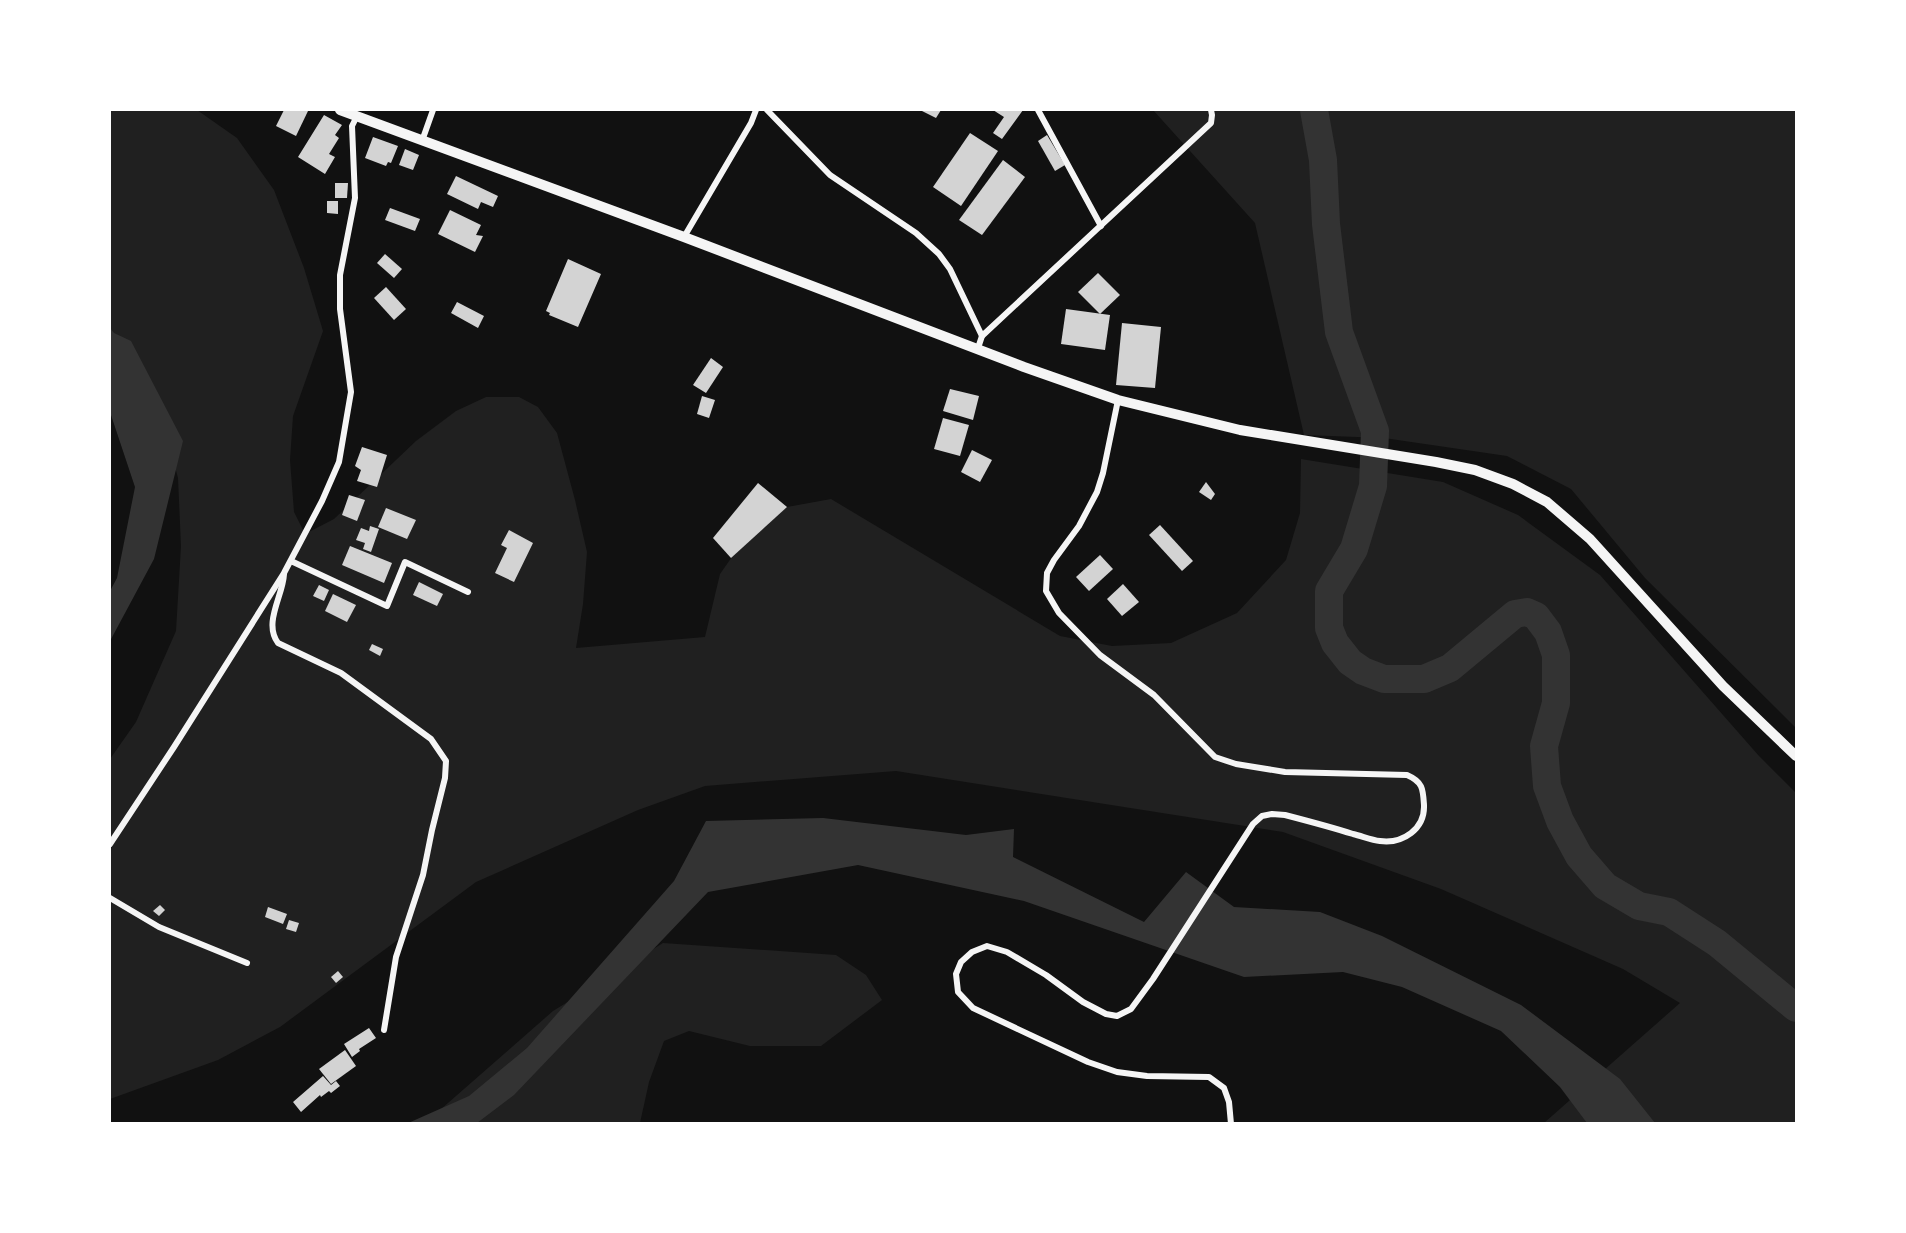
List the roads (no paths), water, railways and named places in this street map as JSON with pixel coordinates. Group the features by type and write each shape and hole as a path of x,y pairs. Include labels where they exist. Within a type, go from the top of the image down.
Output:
{"main road":[{"path":"340,110 684,237 1024,367 1118,399 1240,430 1363,449 1475,470 1513,484 1547,502 1590,539 1723,686 1797,756"}],"street":[{"path":"422,141 433,110"},
{"path":"684,237 751,123 756,110"},
{"path":"767,110 830,175 916,233 939,254 950,269 982,336"},
{"path":"1038,110 1101,226"},
{"path":"978,348 982,336 1211,123 1211,110"},
{"path":"110,844 284,573 322,501 339,462 351,392 340,309 340,275 355,198 352,126 357,116"},
{"path":"1118,399 1097,492 1079,526 1047,573 1046,591 1059,613 1100,655 1154,695 1215,758 1285,772 1407,775 1418,780 1423,790 1424,810 1420,824 1412,834 1400,840 1381,841 1285,815 1262,816 1253,824 1228,860 1153,979 1131,1009 1117,1016 1106,1014 1083,1002 1046,975 1007,952 987,946 972,952 961,962 956,974 958,992 973,1008 1088,1062 1117,1072 1147,1076 1209,1077 1224,1088 1229,1102 1231,1124"},
{"path":"291,561 387,606 405,562 468,592"},
{"path":"284,573 284,586 273,619 273,636 278,643 341,673 431,740 446,761 445,778 423,875 396,957 384,1030"},
{"path":"110,898 159,927 247,963"}],"waterway":[{"path":"1314,110 1323,160 1326,224 1339,332 1375,431 1373,486 1354,549 1329,591 1329,628 1335,643 1350,662 1363,671 1384,679 1424,679 1450,668 1515,614 1527,612 1536,616 1548,632 1556,655 1556,703 1544,746 1547,786 1560,821 1579,856 1605,886 1639,906 1669,912 1717,943 1796,1008"}]}
